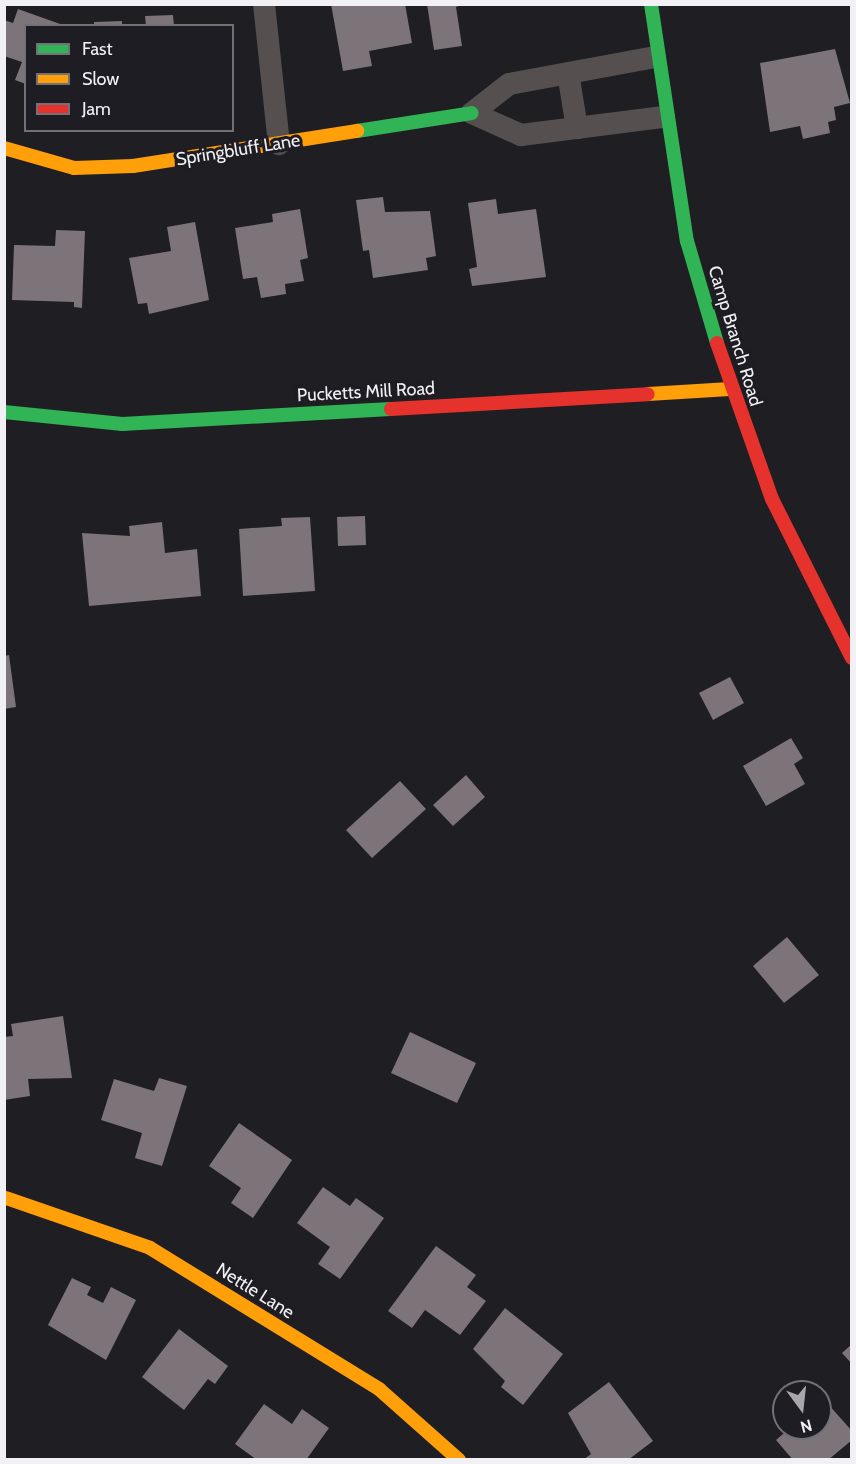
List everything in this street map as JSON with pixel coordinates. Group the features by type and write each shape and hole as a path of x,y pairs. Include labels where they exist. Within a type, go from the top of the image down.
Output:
{"street":[{"path":"264,4 279,144"},
{"name":"Camp Branch Road","path":"651,4 655,57 664,117 687,241 730,389 772,499 852,658"},
{"name":"Springbluff Lane","path":"4,148 74,168 133,166 472,113 509,84 655,57"},
{"path":"568,74 577,128"},
{"path":"472,113 521,135 664,117"},
{"name":"Pucketts Mill Road","path":"4,412 122,424 730,389"},
{"name":"Nettle Lane","path":"6,1198 150,1248 379,1389 459,1460"}],"building":[{"path":"331,4 405,4 412,43 369,51 372,66 343,71"},
{"path":"427,4 464,4 456,7 462,46 434,50"},
{"path":"18,9 60,24 24,24 24,83 15,80 22,62 4,56 4,20 13,23"},
{"path":"173,15 174,24 146,24 145,16"},
{"path":"122,21 122,24 94,24 94,22"},
{"path":"835,49 850,103 834,107 836,120 828,122 830,133 803,139 800,126 770,132 760,63"},
{"path":"383,197 385,212 430,211 436,256 426,258 428,270 373,278 369,250 363,251 356,200"},
{"path":"496,199 498,214 536,209 546,277 472,286 469,269 477,267 468,203"},
{"path":"300,209 308,258 300,260 304,281 285,284 286,294 261,298 257,277 243,279 235,228 273,222 272,214"},
{"path":"195,222 209,300 149,314 147,303 138,304 129,258 171,251 167,227"},
{"path":"56,230 85,231 82,308 74,307 74,302 12,300 14,245 55,246"},
{"path":"365,516 366,545 338,546 337,517"},
{"path":"310,517 315,591 243,596 239,529 282,526 281,518"},
{"path":"162,522 165,553 197,549 201,596 89,606 82,533 130,536 129,526"},
{"path":"9,655 16,707 4,709 4,656"},
{"path":"730,677 744,703 713,720 699,693"},
{"path":"791,738 803,758 794,764 805,784 766,806 743,766"},
{"path":"466,775 485,797 453,826 433,805"},
{"path":"400,781 426,809 372,858 346,830"},
{"path":"787,937 819,975 784,1003 753,966"},
{"path":"63,1016 72,1078 28,1079 30,1096 4,1100 4,1037 13,1036 11,1024"},
{"path":"410,1032 476,1063 457,1103 391,1073"},
{"path":"159,1078 187,1086 162,1166 135,1158 142,1133 101,1120 114,1079 154,1091"},
{"path":"239,1123 292,1160 253,1218 231,1203 241,1188 209,1166"},
{"path":"323,1187 350,1206 356,1198 384,1218 340,1279 318,1264 330,1247 297,1223"},
{"path":"436,1246 476,1275 467,1287 486,1301 460,1335 425,1310 412,1328 388,1311"},
{"path":"72,1278 91,1287 87,1295 103,1303 111,1287 136,1300 106,1360 48,1325"},
{"path":"505,1308 563,1354 523,1405 501,1387 505,1381 473,1349"},
{"path":"179,1329 228,1366 215,1384 208,1379 184,1410 142,1377"},
{"path":"852,1344 852,1364 842,1353"},
{"path":"609,1382 653,1441 628,1460 583,1460 591,1454 568,1413"},
{"path":"264,1404 292,1424 302,1409 329,1428 306,1460 257,1460 235,1444"},
{"path":"832,1408 852,1431 852,1440 828,1460 793,1460 776,1440 832,1440"}],"traffic: fast":[{"path":"651,4 687,241 717,343"},
{"path":"357,131 472,113"},
{"path":"4,412 122,424 391,409"}],"traffic: slow":[{"path":"4,148 74,168 133,166 357,131"},
{"path":"648,394 730,389"},
{"path":"6,1198 150,1248 379,1389 459,1460"}],"traffic: jam":[{"path":"717,343 772,499 852,658"},
{"path":"391,409 648,394"}]}
